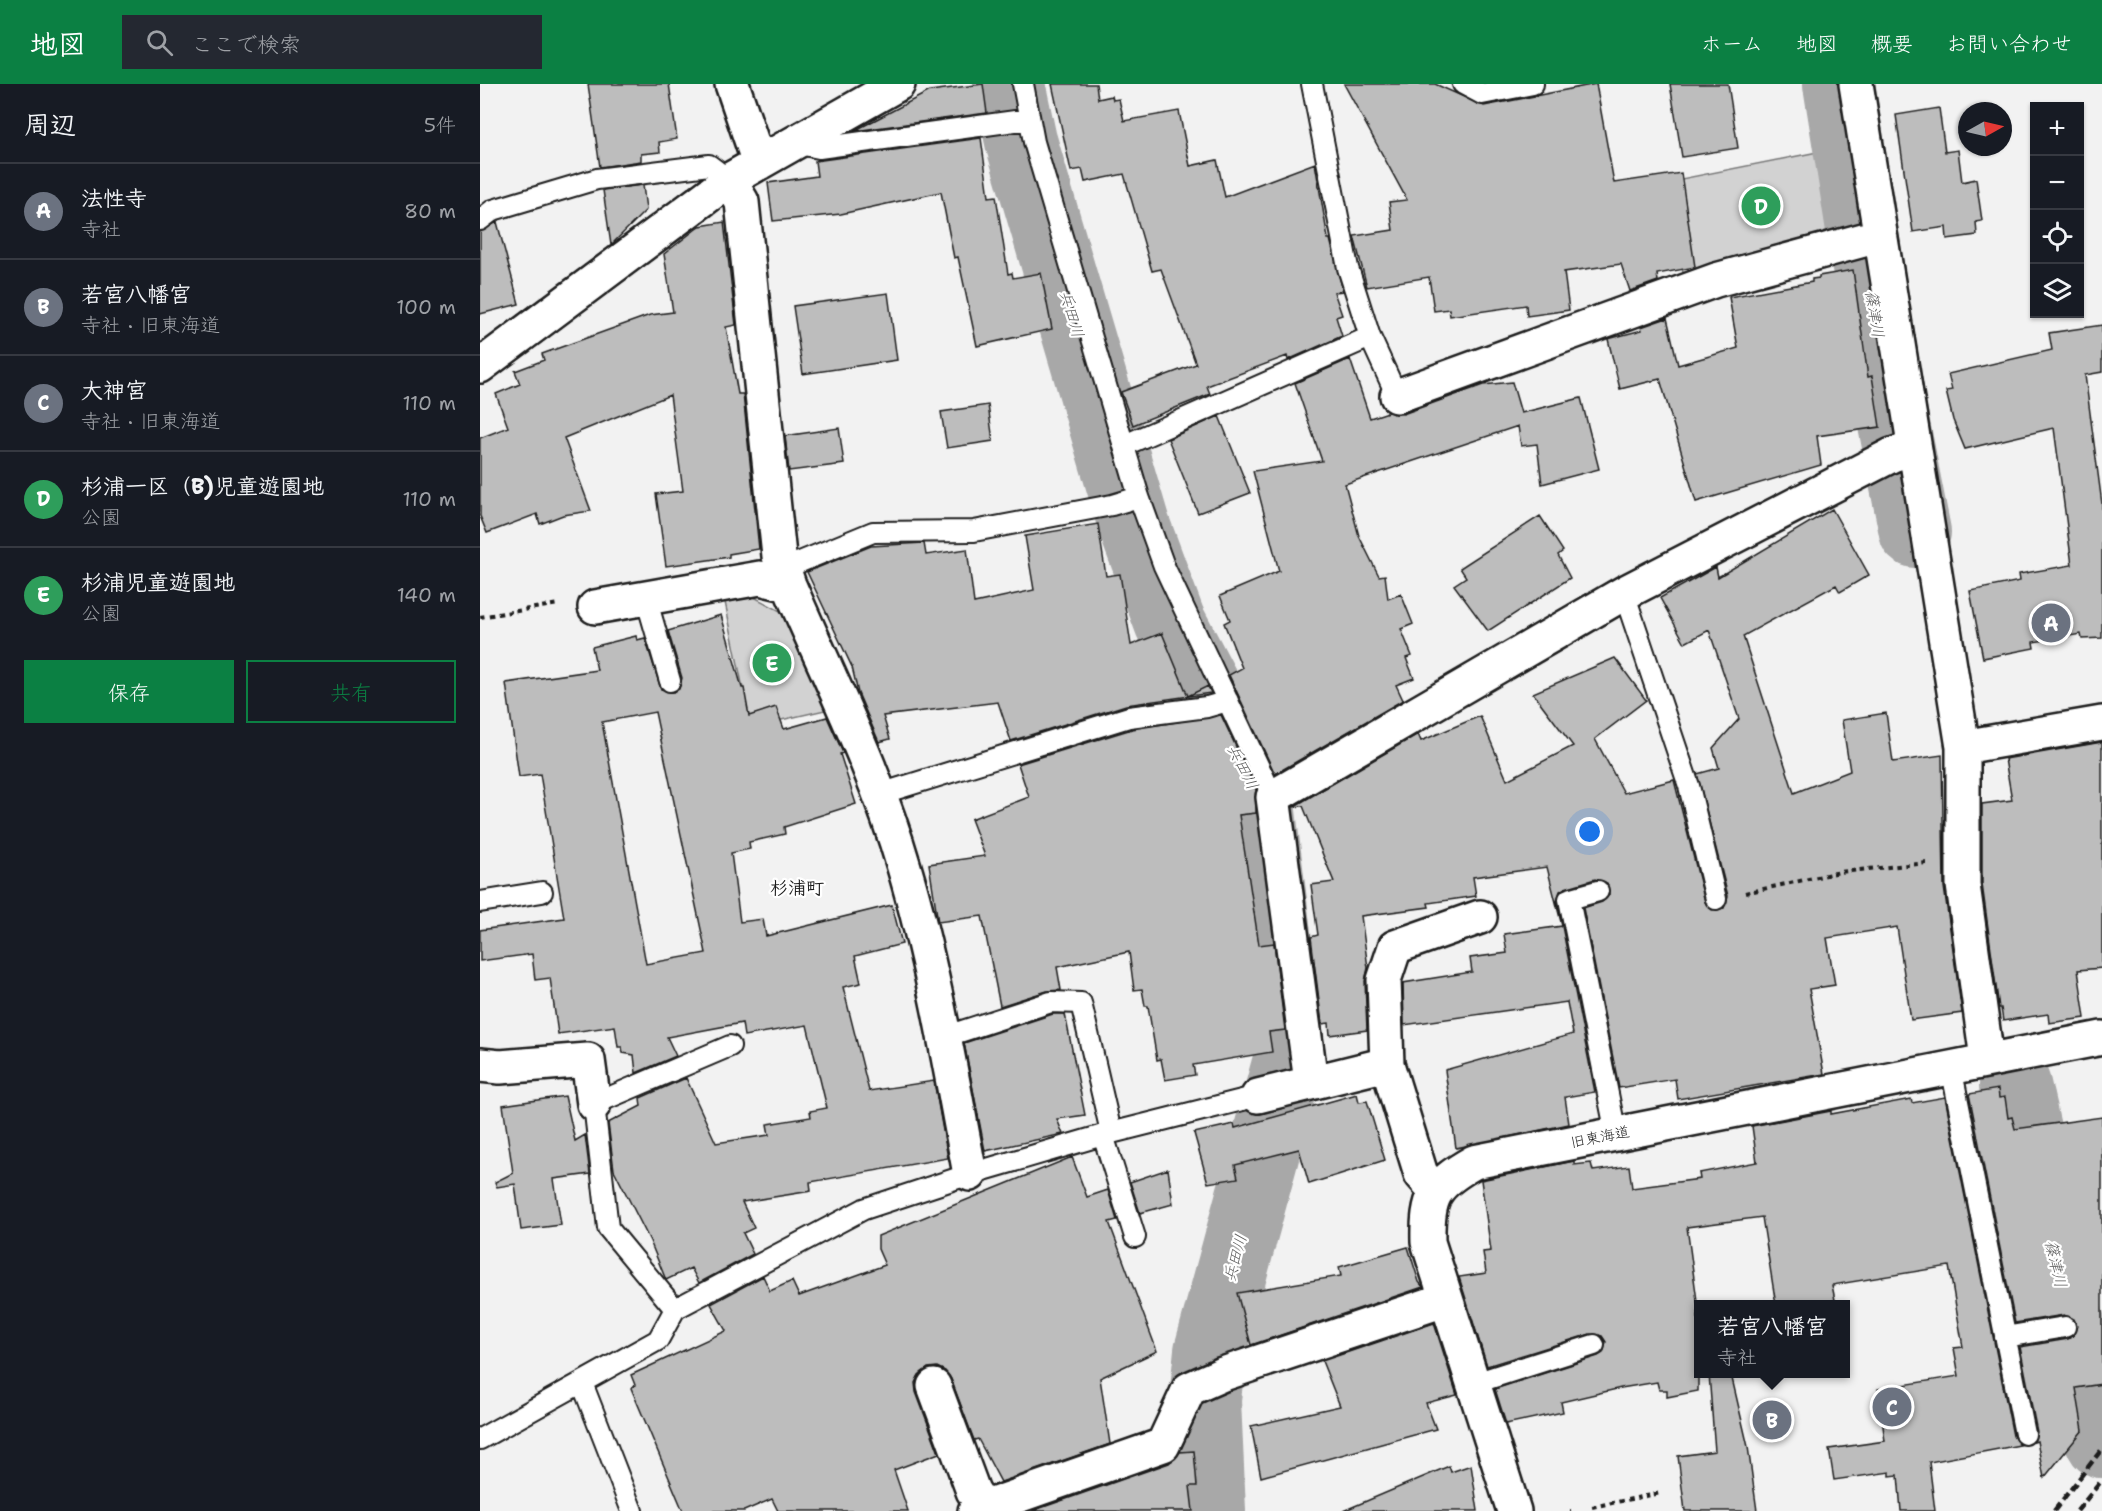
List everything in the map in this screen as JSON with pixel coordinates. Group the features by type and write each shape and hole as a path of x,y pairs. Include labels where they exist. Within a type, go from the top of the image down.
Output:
{"street":[{"path":"732,84 759,163"},
{"path":"480,366 729,180 898,84"},
{"path":"1856,84 1869,238 1904,451 1963,747 1964,885 1987,1059"},
{"path":"729,180 742,202 779,555 786,577 880,794 904,868 944,1037 970,1174"},
{"path":"1397,396 1716,280 1869,238"},
{"path":"1303,1084 1273,797 1624,593 1904,451"},
{"path":"596,607 760,578 786,577"},
{"path":"1963,747 2102,723"},
{"path":"1480,917 1395,947 1384,980 1387,1064 1421,1174 1436,1191 1427,1212 1428,1242 1444,1300 1513,1511"},
{"name":"旧東海道","path":"1436,1191 1454,1174 1474,1162 2102,1038"},
{"path":"480,1065 500,1067 588,1060 594,1104"},
{"path":"1258,1096 1387,1064"},
{"path":"934,1386 980,1509 1162,1445 1189,1389 1223,1374 1444,1300"}],"lane":[{"path":"1023,84 1028,119 1125,445 1138,497 1219,703 1273,797"},
{"path":"1312,84 1348,268 1370,337 1397,396"},
{"path":"1463,84 1482,94 1533,84"},
{"path":"794,143 819,148 1028,119"},
{"path":"480,220 493,210 597,179 709,165 729,180"},
{"path":"1125,445 1370,337"},
{"path":"786,577 873,532 974,531 1112,505 1138,497"},
{"path":"1624,593 1689,786 1716,899"},
{"path":"646,598 670,681"},
{"path":"880,794 1129,717 1219,703"},
{"path":"1598,891 1569,898 1616,1134"},
{"path":"480,902 542,892"},
{"path":"944,1037 1051,1002 1081,1003 1107,1134 1135,1237"},
{"path":"675,1310 608,1228 594,1104 730,1046"},
{"path":"1951,1067 2025,1434"},
{"path":"480,1439 658,1340 675,1310 864,1209 970,1174 1107,1134 1258,1096"},
{"path":"2005,1337 2065,1327"},
{"path":"1472,1384 1594,1345"},
{"path":"582,1383 632,1511"}],"path":[{"path":"480,616 584,601 596,607"},
{"path":"1716,899 1840,872 1963,860"},
{"path":"1592,1507 1661,1493"}],"shaded area":[{"path":"1838,148 1851,231 1684,281 1671,181"},
{"path":"754,597 788,615 825,710 751,727 725,602"}],"building":[{"path":"588,84 669,84 677,139 659,142 660,152 641,154 641,161 600,167"},
{"path":"983,84 987,113 854,131 930,91"},
{"path":"1052,84 1096,84 1098,99 1112,96 1113,100 1119,99 1124,121 1179,111 1190,166 1217,160 1225,197 1315,163 1328,239 1330,239 1343,291 1334,292 1342,315 1336,317 1342,336 1288,360 1287,356 1207,386 1210,394 1133,425 1121,392 1196,364 1161,269 1152,271 1124,174 1085,182 1082,169 1071,171"},
{"path":"1344,84 1435,84 1484,106 1596,84 1614,183 1681,173 1695,267 1657,274 1658,281 1630,291 1621,264 1564,272 1569,310 1527,316 1526,305 1450,316 1449,309 1434,311 1429,277 1367,287 1354,236 1393,230 1389,202 1407,200"},
{"path":"1670,84 1728,84 1738,148 1682,157"},
{"path":"1939,108 1945,152 1958,150 1962,182 1976,179 1982,221 1976,222 1977,235 1947,239 1946,227 1913,232 1896,115"},
{"path":"981,138 989,197 996,196 1008,274 1012,273 1013,278 1041,273 1052,329 977,346 958,257 954,258 941,192 841,214 773,221 768,183 817,176 815,161"},
{"path":"643,185 646,210 611,245 603,190"},
{"path":"497,222 519,304 480,314 480,232"},
{"path":"724,222 736,325 726,327 738,394 743,394 759,549 729,554 729,557 666,566 656,494 683,491 670,395 564,438 591,511 563,515 540,524 537,514 487,533 480,516 480,438 508,427 496,394 520,384 515,371 544,360 542,354 650,315 673,312 664,254 700,226"},
{"path":"1853,270 1868,377 1872,376 1880,427 1817,436 1821,465 1696,502 1660,379 1620,389 1608,339 1642,330 1641,327 1667,318 1678,365 1738,348 1729,297 1812,282 1812,279 1819,278 1819,276"},
{"path":"888,293 897,360 803,374 793,306"},
{"path":"2102,325 2102,372 2085,375 2102,504 2102,638 2082,639 2081,634 2033,642 2034,648 1983,658 1970,591 2020,581 2019,574 2072,565 2054,428 1965,449 1953,420 1946,391 1952,390 1948,374 2052,350 2049,333"},
{"path":"1350,359 1370,418 1388,412 1403,414 1483,385 1512,382 1521,413 1581,398 1599,469 1542,484 1537,444 1521,446 1518,426 1345,484 1359,536 1379,576 1385,575 1388,599 1401,594 1413,624 1401,629 1412,656 1406,658 1414,678 1396,685 1403,700 1275,774 1229,675 1242,668 1224,623 1230,620 1220,596 1279,571 1253,471 1322,461 1295,383"},
{"path":"988,405 993,441 947,448 941,412"},
{"path":"1219,416 1250,493 1198,513 1168,439"},
{"path":"839,428 844,464 789,471 785,436"},
{"path":"1832,509 1869,575 1840,592 1836,585 1743,636 1794,793 1850,771 1842,720 1886,713 1893,762 1942,755 1944,887 1962,1013 1911,1020 1897,927 1827,938 1835,985 1809,989 1824,1074 1678,1099 1675,1079 1619,1088 1583,908 1602,902 1609,895 1607,883 1595,879 1560,891 1557,901 1562,926 1547,867 1473,877 1476,896 1428,903 1429,907 1361,916 1368,968 1365,981 1367,1030 1330,1035 1329,1023 1322,1024 1311,937 1318,935 1311,885 1334,882 1303,806 1293,807 1418,734 1421,741 1480,716 1507,780 1573,746 1533,693 1615,658 1646,700 1595,739 1624,793 1674,780 1705,902 1712,910 1724,908 1728,896 1697,774 1719,768 1713,748 1739,719 1709,630 1685,643 1660,598 1716,567 1718,577"},
{"path":"1540,516 1563,551 1558,555 1570,578 1488,631 1454,585 1466,577 1460,568"},
{"path":"1098,524 1106,576 1120,574 1131,645 1162,633 1188,696 1208,686 1211,693 1126,705 1011,741 998,702 883,716 890,739 879,742 858,693 852,667 807,572 871,546 924,543 926,555 967,549 974,603 1034,590 1025,536"},
{"path":"721,615 742,688 744,688 749,716 776,707 784,729 827,717 843,753 840,754 856,804 784,827 785,834 749,842 750,849 731,853 740,922 763,919 766,936 892,905 902,944 855,956 861,983 843,987 869,1091 934,1081 948,1158 810,1182 811,1191 742,1202 754,1228 743,1233 753,1254 699,1283 691,1268 666,1280 650,1241 614,1170 608,1123 641,1106 640,1098 686,1078 716,1143 769,1135 767,1124 811,1117 810,1111 827,1108 807,1025 744,1036 742,1023 667,1037 676,1056 636,1073 634,1055 623,1053 622,1047 618,1047 615,1026 558,1034 550,978 535,980 532,954 480,961 480,930 564,918 540,774 519,777 506,683 597,670 592,647 636,636 637,640 645,638 661,689 674,692 679,689 682,678 668,631","holes":["655,712 706,953 646,964 602,722"]},
{"path":"1221,715 1256,789 1256,813 1239,815 1259,945 1274,943 1285,1030 1269,1032 1272,1052 1193,1065 1195,1075 1165,1080 1161,1059 1157,1060 1148,1006 1145,1006 1142,989 1134,990 1129,952 1057,967 1061,990 1047,991 1000,1006 982,916 938,922 929,864 985,856 971,819 1029,797 1018,764 1132,729"},
{"path":"2102,742 2102,968 2078,970 2085,1018 2049,1023 2048,1014 2003,1021 2001,1008 1999,1008 1982,884 1982,804 2012,800 2005,759"},
{"path":"1562,926 1595,1092 1565,1097 1569,1124 1456,1148 1445,1070 1573,1034 1567,1002 1404,1025 1403,983 1472,972 1470,958 1507,953 1504,934"},
{"path":"1053,1014 1065,1014 1085,1115 1057,1119 1063,1134 985,1151 964,1043"},
{"path":"1998,1089 1999,1098 2005,1097 2008,1118 2012,1117 2015,1129 2102,1117 2102,1384 2076,1388 2083,1430 2044,1478 2037,1441 2034,1442 2037,1432 2020,1347 2068,1339 2073,1336 2077,1326 2074,1319 2064,1315 2015,1323 1969,1094"},
{"path":"1357,1094 1359,1102 1367,1101 1385,1160 1309,1184 1299,1149 1235,1165 1238,1178 1208,1183 1194,1133 1234,1124 1235,1128"},
{"path":"565,1096 575,1141 585,1135 590,1174 554,1179 561,1225 521,1230 515,1184 497,1187 495,1182 513,1173 503,1105"},
{"path":"1945,1097 2013,1436 2020,1445 1929,1462 1935,1511 1901,1511 1898,1475 1890,1476 1890,1472 1834,1480 1829,1449 1885,1441 1878,1389 1959,1376 1954,1348 1963,1347 1949,1266 1832,1285 1835,1300 1775,1300 1762,1217 1687,1227 1697,1300 1694,1300 1694,1378 1698,1378 1698,1391 1667,1397 1667,1390 1659,1390 1657,1382 1621,1388 1561,1402 1563,1412 1506,1424 1495,1389 1598,1356 1603,1353 1606,1342 1602,1336 1590,1334 1487,1366 1459,1277 1486,1273 1483,1252 1491,1251 1481,1180 1574,1161 1574,1165 1591,1163 1593,1171 1629,1166 1632,1188 1700,1179 1699,1173 1757,1162 1752,1126 1911,1099 1912,1103"},
{"path":"1072,1157 1087,1197 1108,1190 1117,1220 1109,1222 1157,1351 1100,1378 1110,1444 1001,1482 978,1439 974,1440 951,1379 945,1371 937,1367 928,1368 919,1375 915,1383 916,1392 939,1453 894,1470 908,1511 778,1511 772,1499 744,1511 683,1511 631,1388 635,1385 631,1375 726,1331 711,1304 763,1276 770,1291 792,1281 799,1296 885,1265 878,1249 878,1236"},
{"path":"1168,1169 1173,1204 1140,1213 1130,1182"},
{"path":"1408,1247 1419,1282 1423,1287 1251,1345 1237,1293 1341,1276 1339,1267"},
{"path":"1434,1323 1457,1395 1426,1403 1436,1429 1261,1477 1251,1426 1340,1406 1322,1361"},
{"path":"1709,1378 1732,1378 1748,1447 1757,1511 1685,1511 1678,1456 1715,1451"},
{"path":"1194,1451 1197,1486 1190,1486 1193,1511 1032,1511 1169,1463 1180,1452"},
{"path":"1471,1465 1478,1511 1343,1511 1449,1466 1451,1472"}],"waterway":[{"name":"兵田川","path":"1009,84 1021,141 1134,525 1170,622 1247,769 1258,796 1290,1056 1210,1351 1205,1400 1210,1511"},
{"name":"篠津川","path":"1839,84 1889,399 1915,532"},
{"name":"篠津川","path":"2015,1085 2091,1420 2102,1442"}],"railway":[{"path":"2054,1511 2102,1449"},
{"path":"2077,1511 2102,1480"}],"place":[{"name":"杉浦一区（B)児童遊園地","path":"1761,206"},
{"name":"法性寺","path":"2051,623"},
{"name":"杉浦児童遊園地","path":"772,663"},
{"name":"大神宮","path":"1892,1407"},
{"name":"若宮八幡宮","path":"1772,1420"}],"district":[{"name":"杉浦町","path":"797,888"}]}
